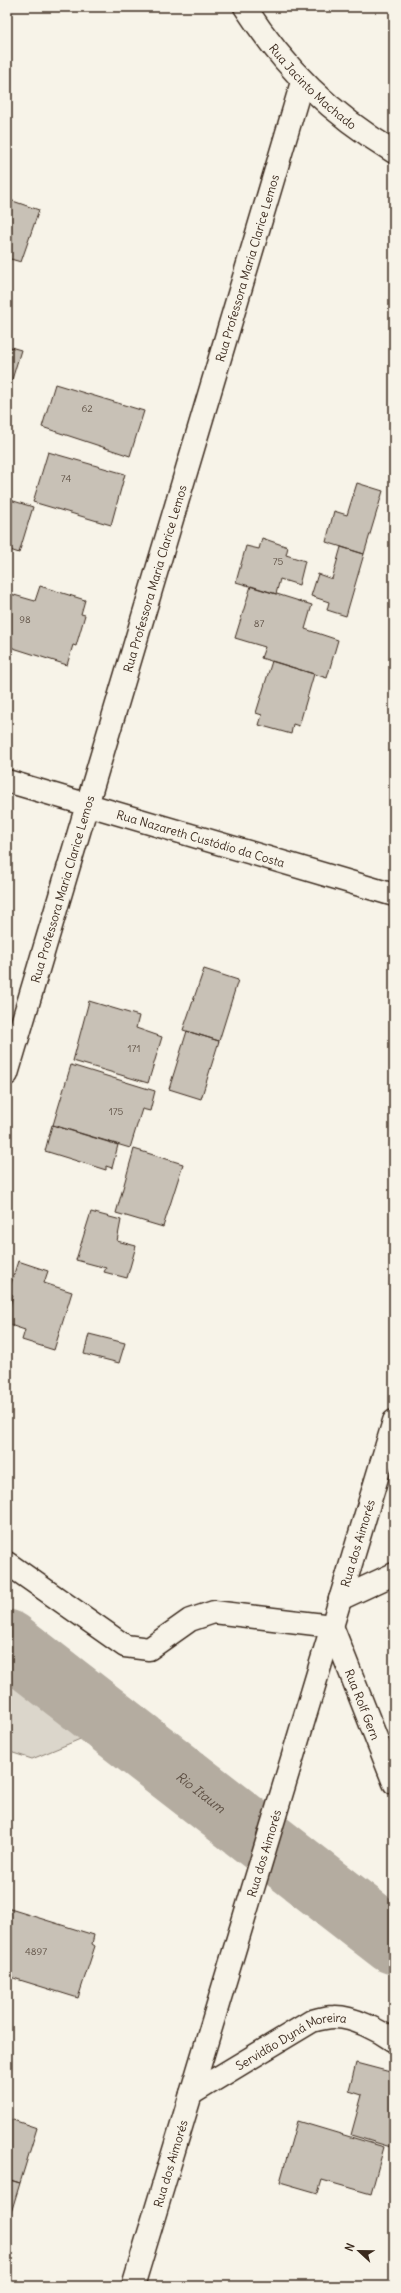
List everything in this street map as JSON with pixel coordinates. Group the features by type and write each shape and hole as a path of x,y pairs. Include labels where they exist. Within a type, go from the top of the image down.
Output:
{"street":[{"name":"Rua Jacinto Machado","path":"245,7 262,34 302,82 337,114 394,152"},
{"name":"Rua Professora Maria Clarice Lemos","path":"7,1074 302,82"},
{"name":"Rua Nazareth Custódio da Costa","path":"7,781 394,895"},
{"name":"Rua dos Aimorés","path":"133,2286 394,1421"},
{"path":"7,1563 125,1646 149,1649 190,1620 214,1612 332,1626"},
{"path":"340,1599 394,1574"},
{"name":"Rua Rolf Gern","path":"332,1626 394,1783"},
{"name":"Servidão Dyná Moreira","path":"191,2094 312,2021 335,2016 361,2023 383,2033 394,2041"}],"shaded area":[{"path":"7,1661 13,1665 13,1681 90,1735 32,1759 7,1751"}],"building":[{"path":"7,199 39,210 21,262 7,258"},
{"path":"7,346 21,350 7,396"},
{"path":"55,384 144,411 130,456 42,427"},
{"path":"48,452 125,474 111,525 33,502"},
{"path":"357,483 383,491 364,554 326,542 334,511 347,515"},
{"path":"7,499 33,507 19,553 7,549"},
{"path":"262,538 288,547 286,555 305,561 299,585 280,579 276,594 236,582 246,546 259,549"},
{"path":"341,547 364,554 346,616 327,610 329,602 311,596 318,574 332,579"},
{"path":"40,586 85,600 81,614 85,615 76,646 73,645 67,665 7,646 7,593 35,601"},
{"path":"251,586 312,605 305,629 338,640 327,678 261,658 265,647 235,638"},
{"path":"272,661 314,674 299,726 293,724 291,734 259,725 262,715 256,713"},
{"path":"204,969 238,980 219,1041 183,1030"},
{"path":"89,1001 139,1016 136,1028 162,1037 148,1083 73,1061"},
{"path":"187,1031 219,1041 201,1099 169,1089"},
{"path":"71,1065 155,1091 150,1111 142,1109 130,1148 53,1125"},
{"path":"52,1125 118,1145 112,1168 106,1166 106,1170 45,1151"},
{"path":"134,1149 183,1164 163,1227 116,1213"},
{"path":"91,1212 121,1220 117,1241 136,1246 127,1278 104,1272 106,1268 76,1260"},
{"path":"18,1261 48,1271 44,1283 72,1292 54,1350 22,1340 25,1330 7,1324 7,1316 13,1295 8,1293"},
{"path":"89,1334 125,1343 119,1363 84,1354"},
{"path":"7,1908 94,1935 92,1944 95,1946 78,1998 7,1976"},
{"path":"356,2063 394,2073 394,2148 351,2135 362,2095 349,2091"},
{"path":"7,2118 37,2128 20,2183 7,2179"},
{"path":"297,2121 384,2147 371,2194 322,2180 318,2193 280,2182"},
{"path":"7,2179 20,2183 7,2226"}],"waterway":[{"name":"Rio Itaum","path":"7,1642 394,1942"}]}
